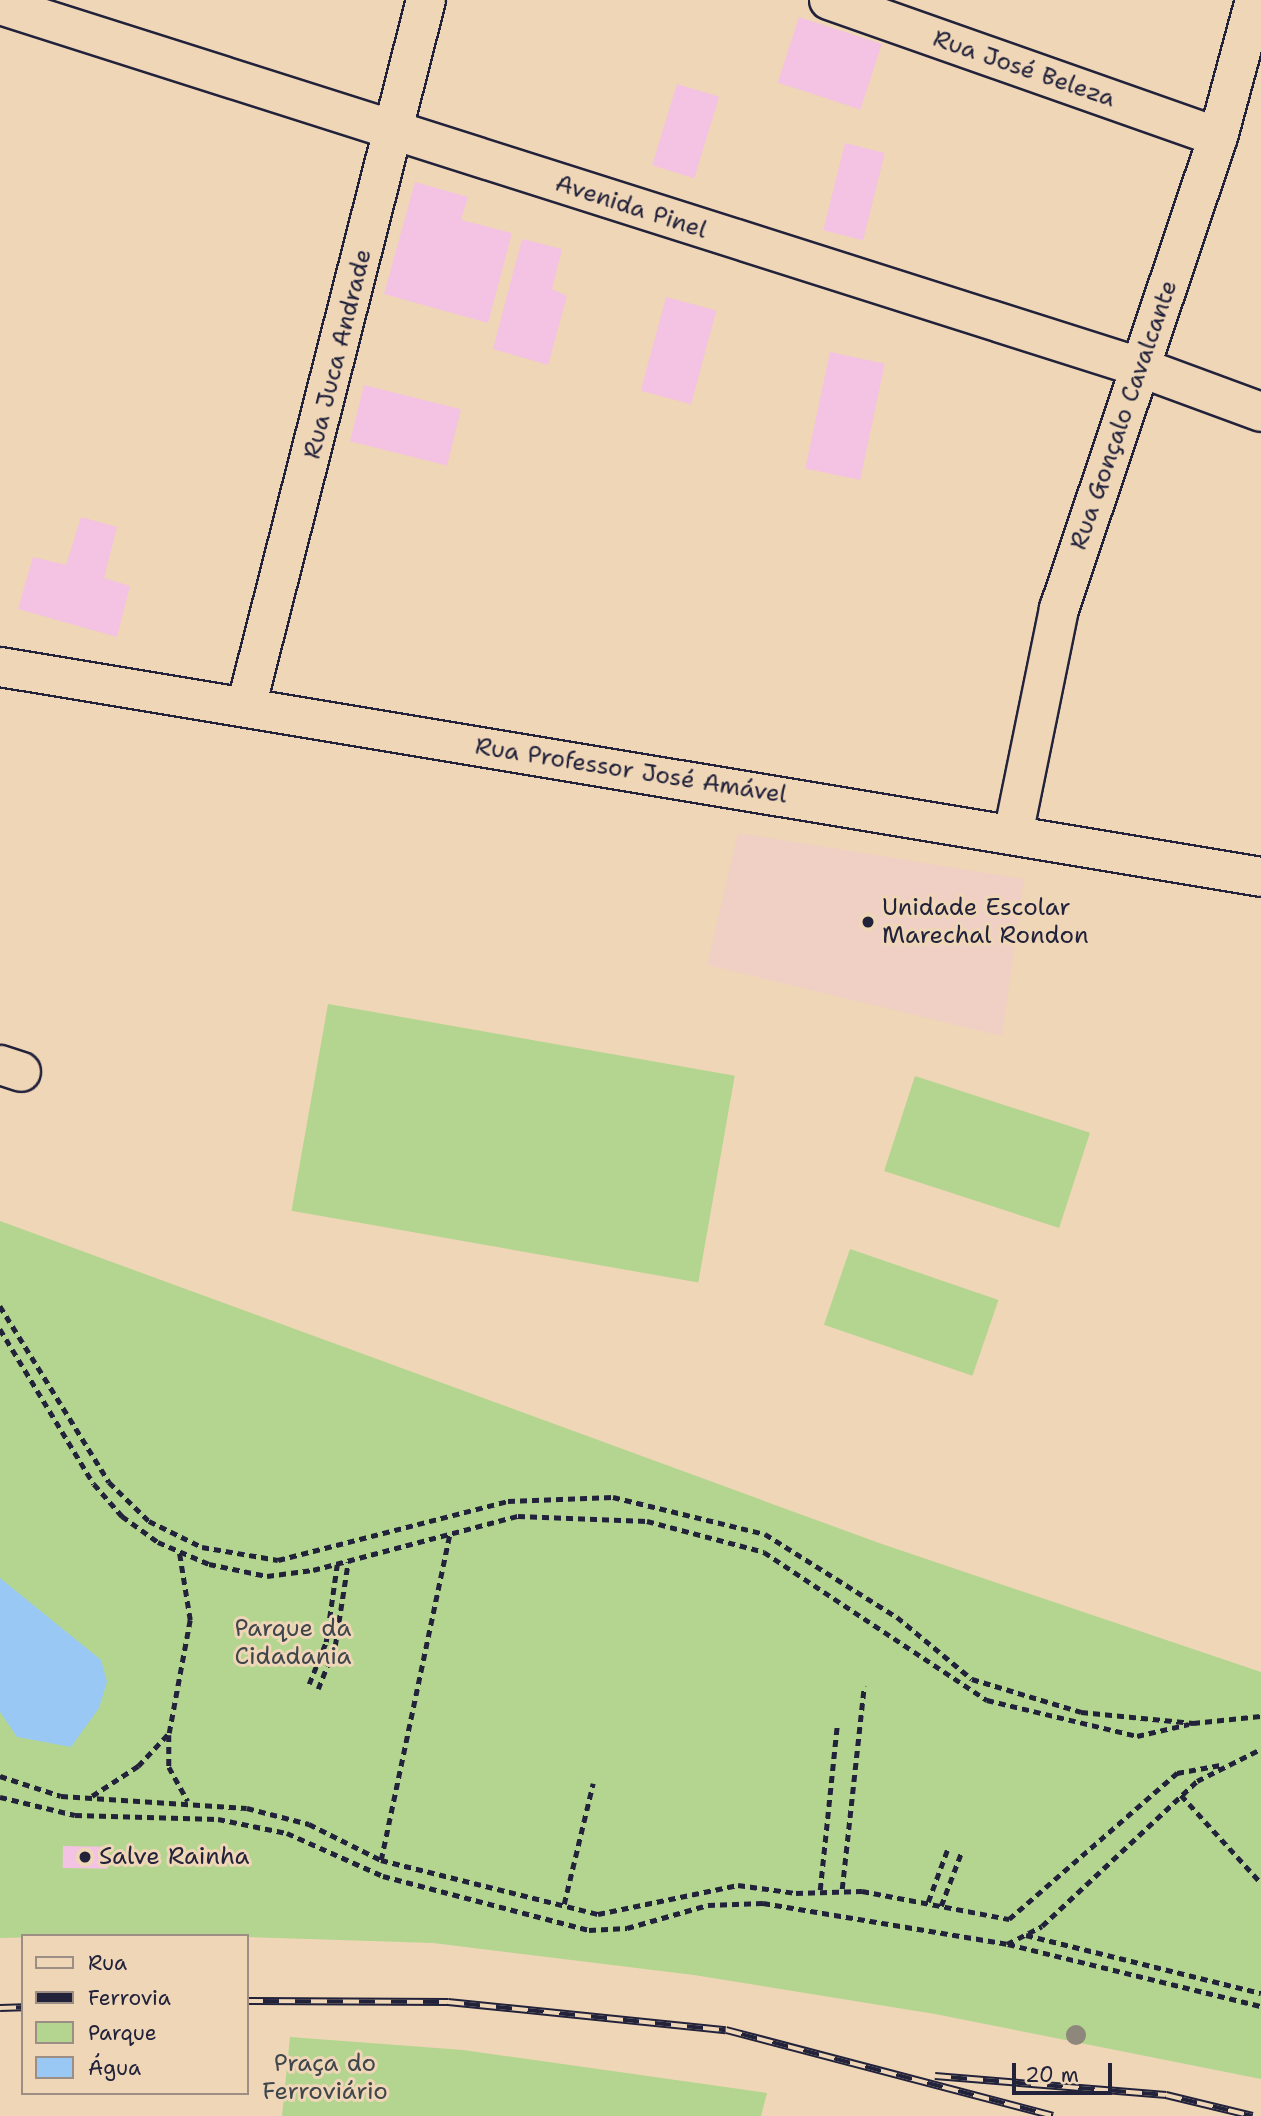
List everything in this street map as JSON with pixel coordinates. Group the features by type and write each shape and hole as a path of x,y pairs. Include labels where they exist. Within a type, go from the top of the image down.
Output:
{"street":[{"name":"Rua Juca Andrade","path":"246,707 395,132 426,0"},
{"name":"Rua José Beleza","path":"829,0 1218,137"},
{"name":"Rua Gonçalo Cavalcante","path":"1013,835 1059,609 1218,137 1255,0"},
{"name":"Avenida Pinel","path":"0,5 81,13 395,132 1139,367 1261,412"},
{"name":"Rua Professor José Amável","path":"0,667 1261,877"}],"path":[{"path":"0,1306 109,1482 149,1521 202,1547 278,1560 508,1501 613,1497 765,1534 897,1616 972,1679 1081,1712 1194,1723"},
{"path":"0,1329 94,1484 142,1532 178,1551 267,1576 348,1562 518,1516 647,1521 729,1541 796,1569 987,1700 1137,1736 1194,1723 1261,1716"},
{"path":"381,1860 450,1533"},
{"path":"178,1551 190,1620 169,1733 169,1767 189,1802"},
{"path":"318,1689 335,1646 348,1562"},
{"path":"309,1684 326,1642 337,1564"},
{"path":"842,1889 864,1686"},
{"path":"820,1890 837,1725"},
{"path":"91,1796 138,1766 169,1733"},
{"path":"1007,1944 1025,1935 1181,1795 1229,1763 1261,1749"},
{"path":"0,1776 61,1796 189,1802 247,1808 309,1824 381,1860 617,1913 720,1886 842,1889 928,1902 1009,1919 1177,1773 1229,1763"},
{"path":"564,1903 593,1783"},
{"path":"1181,1795 1261,1883"},
{"path":"0,1797 75,1815 218,1819 288,1833 383,1876 597,1931 708,1905 763,1903 1007,1944 1261,2006"},
{"path":"928,1902 948,1848"},
{"path":"941,1906 961,1853"},
{"path":"1025,1935 1261,1993"}],"shaded area":[{"name":"Unidade Escolar Marechal Rondon","path":"738,833 1024,879 1002,1036 707,965"}],"green space":[{"path":"328,1004 735,1076 698,1283 292,1211"},
{"path":"915,1076 1090,1133 1059,1228 884,1171"},
{"name":"Parque da Cidadania","path":"0,1221 879,1543 1261,1672 1261,2079 935,2014 694,1975 433,1943 248,1937 248,1934 21,1934 21,1937 0,1938"},
{"path":"850,1249 998,1300 972,1376 824,1325"},
{"name":"Praça do Ferroviário","path":"290,2037 463,2050 767,2093 761,2116 282,2116"}],"water":[{"path":"0,1578 101,1660 107,1682 99,1708 71,1747 17,1737 0,1712"}],"building":[{"path":"799,17 882,44 860,110 778,83"},
{"path":"677,84 719,97 694,178 652,165"},
{"path":"845,143 885,153 863,240 823,230"},
{"path":"415,182 468,197 461,220 512,233 488,323 384,294"},
{"path":"522,239 562,249 552,289 567,296 548,365 493,349"},
{"path":"666,297 716,310 691,404 641,391"},
{"path":"830,352 885,364 860,480 805,468"},
{"path":"364,385 461,409 447,465 350,441"},
{"path":"81,517 117,527 104,578 130,586 117,637 18,609 33,557 66,565"},
{"name":"Salve Rainha","path":"63,1846 108,1847 108,1869 63,1868"}],"railway":[{"path":"248,2001 448,2002 726,2030 1053,2116"},
{"path":"0,2008 21,2007"},
{"path":"935,2076 1166,2095 1253,2116"}],"place":[{"name":"Unidade Escolar Marechal Rondon","path":"868,922"},
{"name":"Salve Rainha","path":"85,1857"}]}
